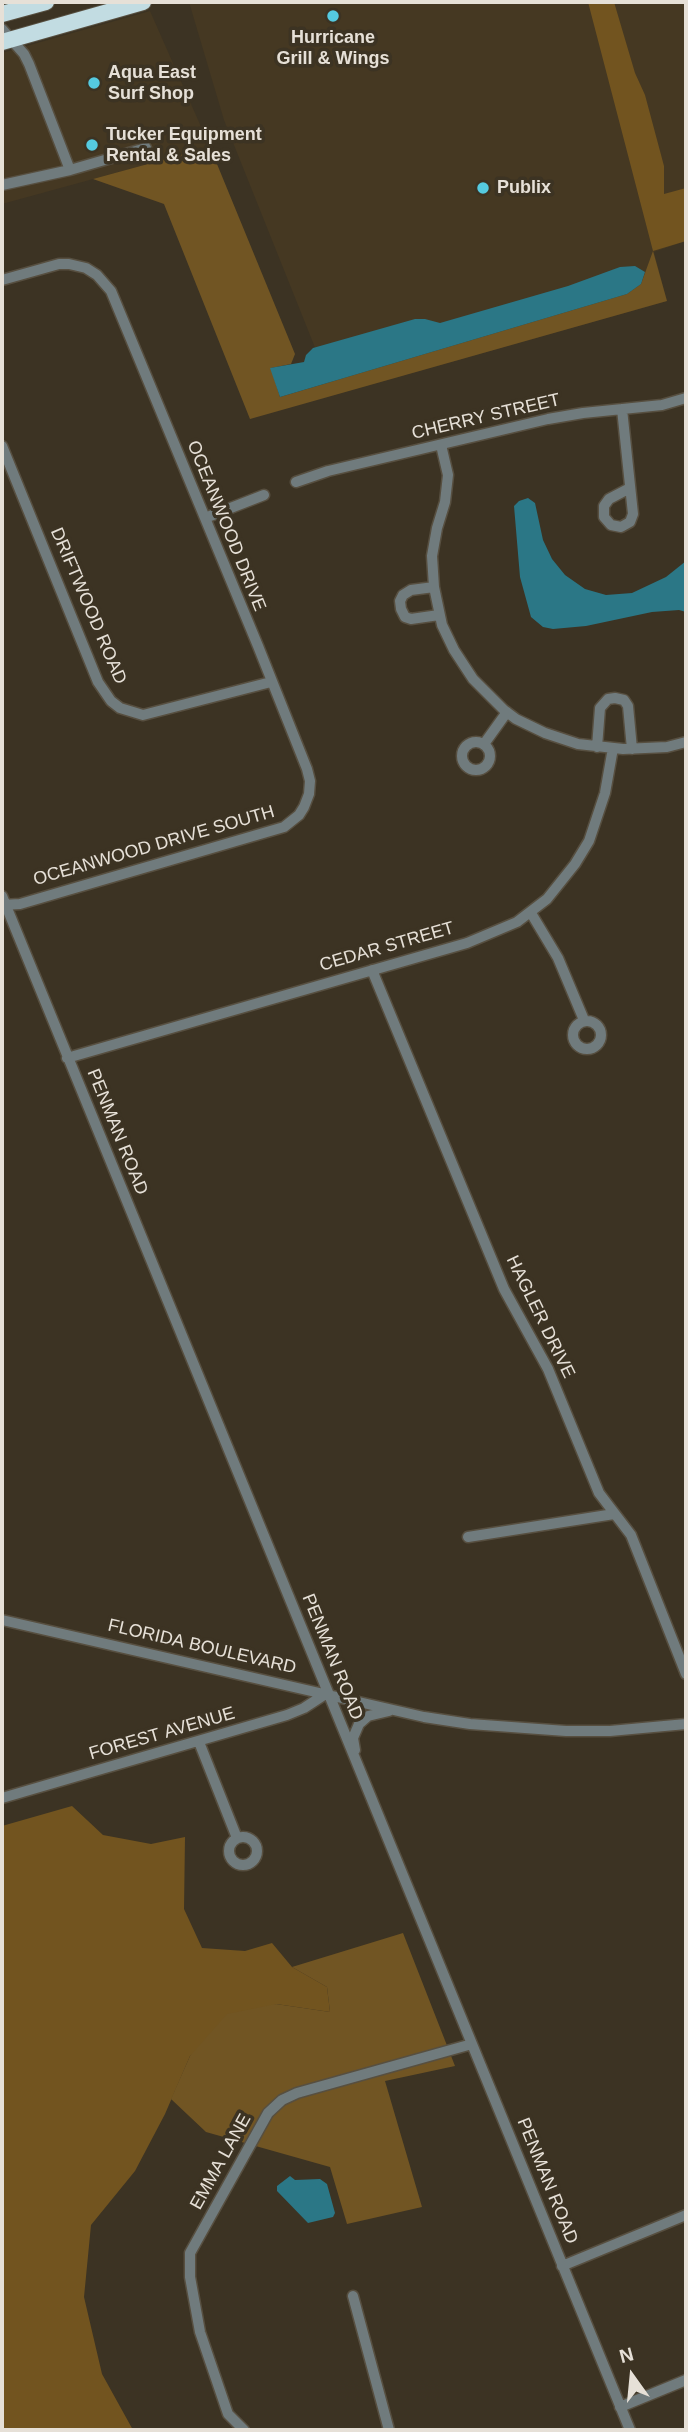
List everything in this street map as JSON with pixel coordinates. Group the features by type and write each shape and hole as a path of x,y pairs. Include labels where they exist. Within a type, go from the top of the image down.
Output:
{"highway":[{"path":"2,14 46,2"},
{"path":"5,37 143,2"}],"street":[{"path":"5,37 24,54 29,64 69,170"},
{"path":"2,185 69,170 146,148"},
{"name":"OCEANWOOD DRIVE","path":"2,280 59,264 69,264 86,268 97,275 111,291 307,769 309,794 304,807"},
{"name":"CHERRY STREET","path":"296,482 328,471 548,419 662,405 686,398"},
{"path":"622,409 630,488"},
{"path":"441,445 448,475 445,502 432,556 434,586 439,615 454,650 473,679 507,712 544,733 578,744 632,749 667,747 686,742"},
{"name":"DRIFTWOOD ROAD","path":"2,446 98,682 111,701 120,708 143,715 271,682"},
{"path":"205,518 264,495"},
{"path":"434,586 403,594 401,609 405,617 411,619 439,615"},
{"path":"597,747 600,708 608,699 615,698 624,701 628,706 632,749"},
{"path":"484,744 507,712"},
{"name":"CEDAR STREET","path":"67,1058 492,934 531,913 566,877 589,841 606,793 613,748"},
{"name":"OCEANWOOD DRIVE SOUTH","path":"3,902 20,904 266,834 284,827 299,816 304,807"},
{"name":"PENMAN ROAD","path":"3,902 630,2430"},
{"path":"531,913 558,958 584,1020"},
{"name":"HAGLER DRIVE","path":"372,970 499,1277 540,1352 599,1493 631,1535 686,1674"},
{"path":"468,1537 614,1514"},
{"name":"FLORIDA BOULEVARD","path":"2,1620 394,1710 459,1722 520,1729 610,1731 686,1724"},
{"name":"FOREST AVENUE","path":"2,1798 286,1715 304,1708 327,1693"},
{"path":"357,1767 353,1738 359,1724 368,1716 394,1710"},
{"path":"199,1742 237,1838"},
{"name":"EMMA LANE","path":"244,2430 228,2414 200,2332 190,2277 190,2253 268,2113 282,2100 297,2094 472,2044"},
{"path":"562,2266 686,2215"},
{"path":"353,2296 389,2430"},
{"path":"620,2407 686,2380"}],"shaded area":[{"path":"189,2 686,2 686,241 654,252 667,301 334,395 224,120"},
{"path":"588,2 614,2 635,73 645,95 664,166 664,194 686,188 686,241 653,251"},
{"path":"150,11 210,147 2,204 2,53"},
{"path":"210,147 295,354 291,364 271,368 280,397 627,294 641,284 653,251 667,301 250,419 164,204 93,179"},
{"path":"72,1806 103,1835 151,1844 185,1837 184,1909 202,1948 245,1951 272,1943 292,1967 327,1987 330,2012 276,2004 190,2056 165,2114 135,2171 91,2225 84,2297 102,2374 133,2430 2,2430 2,1826"},
{"path":"403,1933 455,2066 385,2081 422,2207 347,2224 330,2167 206,2132 171,2099 190,2056 227,2014 276,2004 330,2012 327,1987 292,1967"}],"water":[{"path":"635,266 645,272 641,284 627,294 280,397 270,368 304,362 306,355 313,348 415,319 440,323 568,286 620,267"},
{"path":"528,498 535,503 543,540 552,559 565,575 585,589 606,595 632,593 666,577 686,561 686,612 652,612 586,626 553,629 543,627 531,617 520,577 514,506"},
{"path":"290,2176 295,2180 320,2179 327,2184 335,2213 333,2217 308,2223 277,2191 277,2186"}],"place":[{"name":"Hurricane Grill & Wings","path":"333,16"},
{"name":"Aqua East Surf Shop","path":"94,83"},
{"name":"Tucker Equipment Rental & Sales","path":"92,145"},
{"name":"Publix","path":"483,188"}]}
